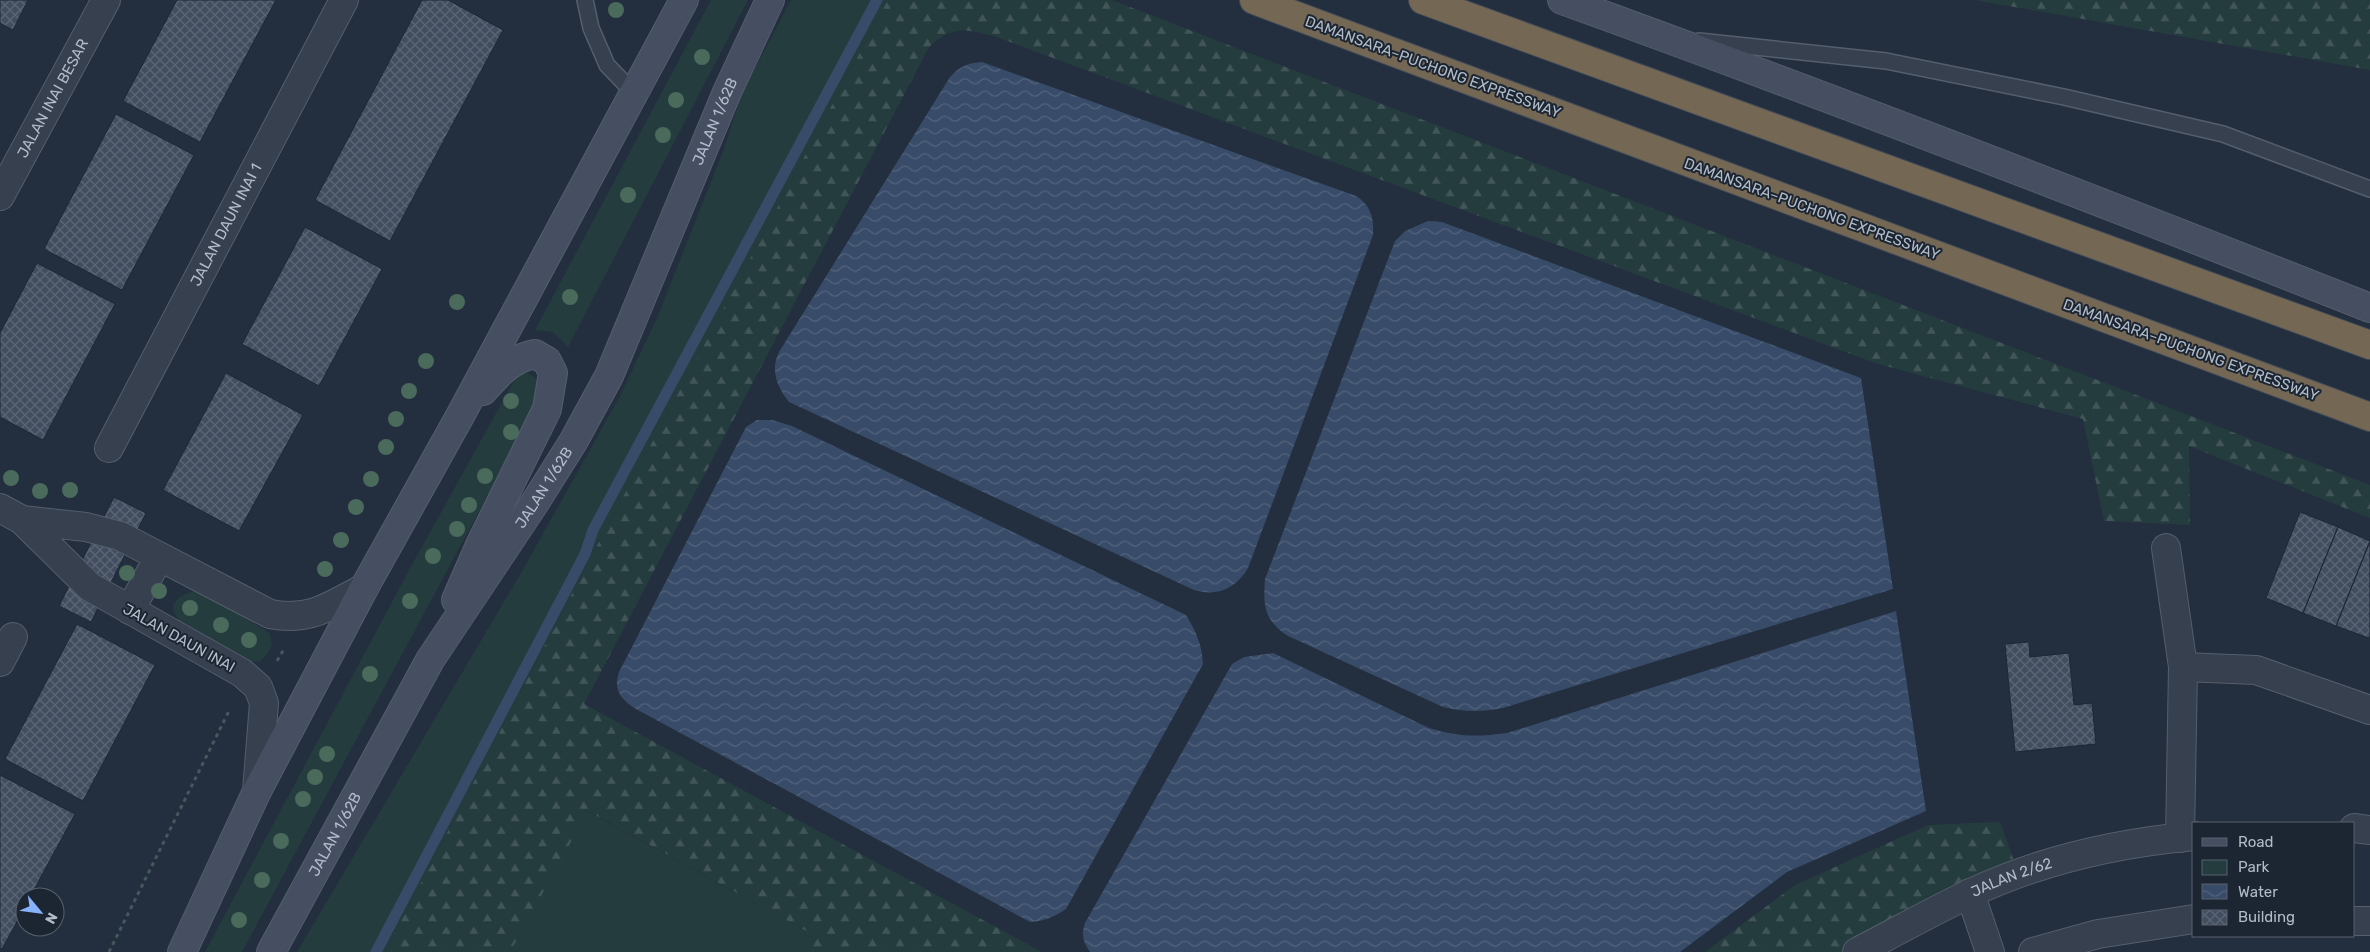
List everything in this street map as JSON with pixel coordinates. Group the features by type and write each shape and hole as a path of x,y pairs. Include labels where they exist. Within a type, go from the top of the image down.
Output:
{"highway":[{"name":"DAMANSARA–PUCHONG EXPRESSWAY","path":"1254,0 2370,417"},
{"path":"1422,0 2370,345"}],"main road":[{"path":"182,952 257,790 364,588 460,416 684,0"},
{"name":"JALAN 1/62B","path":"271,952 430,660 534,504 573,442 609,376 727,92 770,0"},
{"path":"1562,0 1665,37 2206,243 2370,308"},
{"path":"430,660 480,545 547,409 553,373 547,361 535,354 520,357 501,371 460,416"}],"street":[{"name":"JALAN INAI BESAR","path":"0,196 106,0"},
{"name":"JALAN DAUN INAI 1","path":"109,448 344,0"},
{"name":"JALAN DAUN INAI","path":"11,514 86,527 120,536 270,614 289,618 324,610 364,588"},
{"name":"JALAN DAUN INAI","path":"11,514 90,588 242,673 258,687"},
{"name":"JALAN 2/62","path":"1857,952 1970,893 2018,874 2092,852 2187,837 2183,667 2166,548"},
{"path":"130,610 159,557"},
{"path":"0,662 14,637"},
{"path":"2183,667 2256,670 2370,710"},
{"path":"257,790 264,703 258,687"},
{"path":"2355,828 2370,830"},
{"path":"1970,893 1990,952"},
{"path":"2033,952 2098,934 2192,919"},
{"path":"2355,921 2370,922"}],"lane":[{"path":"585,0 591,28 607,65 634,93"},
{"path":"1665,37 1886,61 2064,96 2223,134 2370,189"}],"path":[{"path":"110,952 229,710 267,678 287,643 296,617"}],"green space":[{"path":"711,0 748,0 568,347 553,332 535,330"},
{"path":"791,0 888,0 592,555 385,952 297,952 521,573 620,396 657,318 724,149 742,93"},
{"path":"888,0 1112,0 2370,485 2370,518 2189,446 2190,525 2104,521 2083,419 1878,364 994,36 967,31 952,32 929,47 584,704 1042,952 797,952 808,932 588,811 510,952 385,952 592,555"},
{"path":"1975,0 2370,0 2370,70"},
{"path":"526,372 538,380 534,409 242,952 205,952 408,572 515,379 521,373"},
{"path":"196,590 270,633 272,645 266,656 260,661 245,661 179,621 174,612 173,605 179,597"},
{"path":"587,811 808,932 797,952 510,952"},
{"path":"2000,822 2018,872 1969,891 1843,952 1705,952 1795,885 1928,825"}],"water":[{"path":"982,62 1356,196 1365,204 1370,212 1373,223 1373,235 1248,568 1238,581 1225,590 1202,592 1194,590 789,402 778,384 775,365 779,352 950,77 964,66"},
{"path":"1428,221 1442,222 1861,378 1893,589 1503,708 1480,711 1466,711 1443,707 1288,636 1280,630 1267,612 1264,597 1265,579 1395,241 1405,231"},
{"path":"757,420 772,420 792,426 1186,615 1198,638 1203,664 1066,909 1062,912 1045,920 1030,922 636,709 622,698 617,684 619,672 746,427"},
{"path":"1896,611 1926,811 1787,872 1680,952 1090,952 1084,941 1083,931 1085,923 1232,664 1244,657 1273,653 1429,728 1459,735 1486,735 1507,733"}],"building":[{"path":"0,0 28,0 13,30 0,23"},
{"path":"177,0 276,0 200,142 123,101"},
{"path":"422,0 448,0 503,30 390,241 315,200"},
{"path":"116,114 194,155 122,290 44,249"},
{"path":"305,227 382,269 319,386 242,344"},
{"path":"37,263 115,304 43,440 0,417 0,333"},
{"path":"226,373 303,415 239,531 163,490"},
{"path":"114,497 146,513 91,622 59,606"},
{"path":"2300,512 2338,527 2303,613 2266,598"},
{"path":"2338,527 2370,541 2336,626 2303,613"},
{"path":"2370,541 2370,636 2369,638 2336,626"},
{"path":"77,624 155,665 83,801 5,759"},
{"path":"2029,642 2030,657 2069,653 2074,705 2092,703 2096,744 2015,752 2005,644"},
{"path":"0,775 75,814 35,887 15,887 15,925 2,949 0,948"}],"waterway":[{"path":"376,952 585,554 593,530 877,0"}]}
